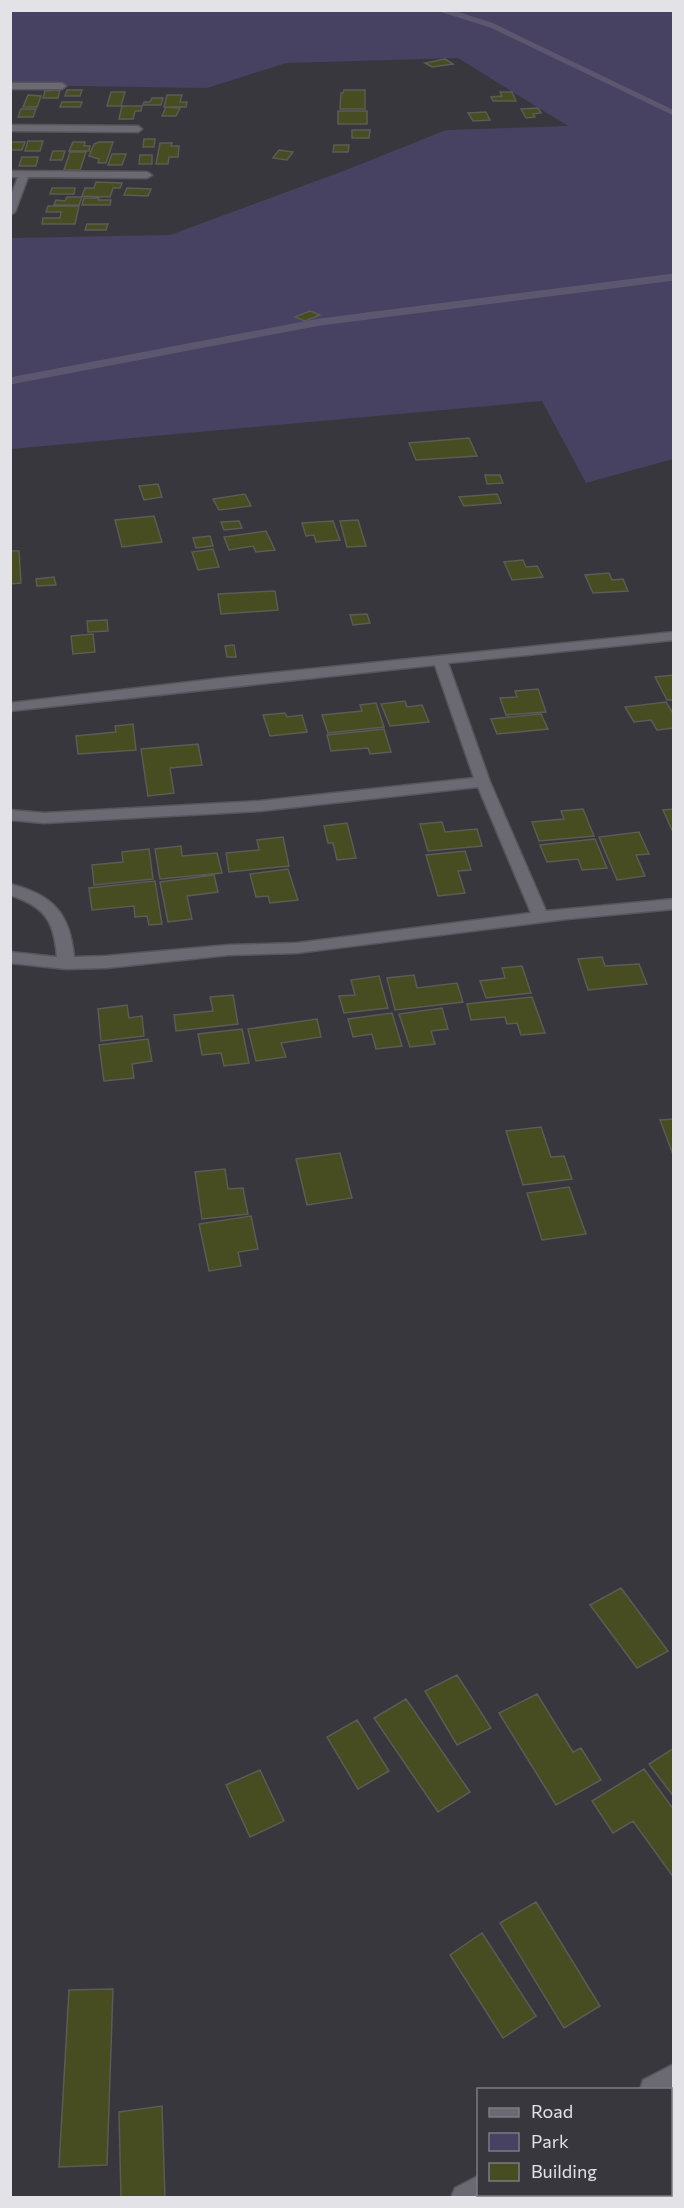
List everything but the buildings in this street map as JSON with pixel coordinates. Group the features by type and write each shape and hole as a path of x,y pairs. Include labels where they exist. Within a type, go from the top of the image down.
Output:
{"street":[{"path":"10,86 62,86"},
{"path":"10,128 138,129"},
{"path":"10,174 147,175"},
{"path":"10,212 24,174"},
{"path":"10,707 674,636"},
{"path":"440,660 483,782 541,918"},
{"path":"10,815 44,818 260,806 483,782"},
{"path":"10,889 27,894 52,910 64,931 66,963"},
{"path":"10,957 66,963 106,962 229,950 297,948 674,904"},
{"path":"656,2088 674,2077"}],"green space":[{"path":"11,11 673,11 673,459 586,483 542,401 11,449 10,238 170,235 346,170 446,130 568,126 458,58 286,63 207,88 11,85"}],"waterway":[{"path":"443,10 491,25 674,113"},
{"path":"10,381 320,322 674,277"}]}
